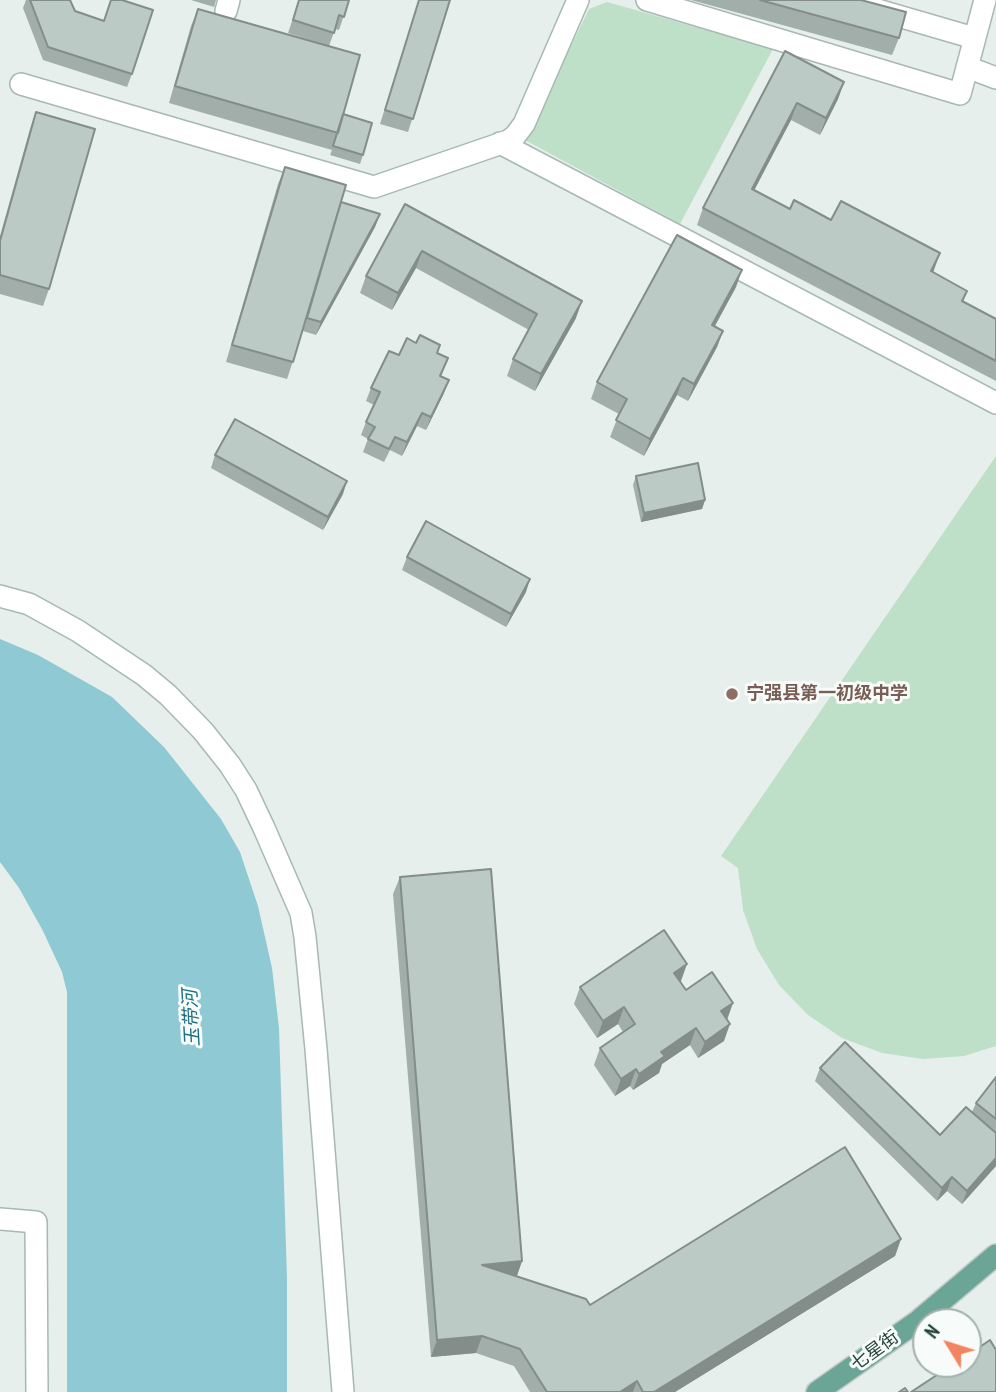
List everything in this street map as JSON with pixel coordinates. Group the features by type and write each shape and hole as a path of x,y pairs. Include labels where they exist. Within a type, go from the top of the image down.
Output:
{"main road":[{"name":"七星街","path":"817,1392 918,1321 996,1255"}],"street":[{"path":"21,84 374,187 500,144 515,136 524,124 578,0"},
{"path":"648,0 960,94 985,0"},
{"path":"843,0 974,38"},
{"path":"967,67 996,78"},
{"path":"500,144 996,402"},
{"path":"0,596 29,604 78,631 144,675 168,695 203,731 230,765 246,790 264,828 301,914 305,937 343,1392"},
{"path":"0,1219 36,1222 37,1392"}],"green space":[{"path":"607,2 773,49 680,224 525,140 589,9"},
{"path":"996,456 996,1046 964,1056 923,1059 882,1053 842,1038 808,1015 779,985 757,949 743,910 738,868 721,856"}],"water":[{"name":"玉带河","path":"0,639 38,655 112,697 164,747 221,819 240,852 258,906 272,968 279,1028 287,1279 287,1392 67,1392 67,992 62,972 43,931 19,888 0,862"}],"building":[{"path":"30,0 70,0 75,11 104,21 111,0 122,0 153,10 132,74 48,47"},
{"path":"299,0 349,0 344,17 339,15 334,33 293,20"},
{"path":"419,0 450,0 413,119 385,110"},
{"path":"760,0 861,0 906,12 899,38"},
{"path":"198,9 360,55 338,133 175,86"},
{"path":"785,51 844,82 826,118 797,103 752,189 790,209 794,200 831,220 841,201 940,253 931,271 967,291 962,301 996,319 996,361 703,208"},
{"path":"36,112 95,129 49,289 0,275 0,241"},
{"path":"343,114 372,123 363,155 333,146"},
{"path":"285,167 346,185 293,362 232,345"},
{"path":"341,202 380,214 321,322 307,318"},
{"path":"405,204 582,301 541,374 513,359 537,314 422,251 398,293 366,276"},
{"path":"677,235 742,270 712,325 723,331 694,384 683,378 650,439 616,420 627,399 597,382"},
{"path":"420,335 440,345 437,353 448,358 440,376 449,380 431,417 422,413 407,442 395,437 389,449 368,439 375,427 366,422 380,392 371,388 389,351 399,355 407,338 416,343"},
{"path":"235,419 347,481 328,517 215,455"},
{"path":"698,463 705,500 644,513 636,476"},
{"path":"426,521 530,579 511,614 407,557"},
{"path":"491,869 522,1261 482,1265 586,1299 590,1305 845,1147 901,1239 654,1392 643,1392 637,1381 620,1392 547,1392 520,1349 482,1336 437,1340 400,877"},
{"path":"664,930 687,964 674,973 686,990 712,972 733,1003 721,1011 730,1024 705,1042 696,1028 661,1052 665,1056 639,1074 636,1069 621,1079 600,1048 635,1024 624,1007 603,1021 580,987"},
{"path":"845,1042 940,1135 966,1107 996,1133 996,1158 967,1191 952,1177 942,1188 820,1068"},
{"path":"996,1077 996,1119 976,1103"},
{"path":"990,1340 996,1350 996,1392 911,1392 932,1378 982,1378 982,1345"}],"place":[{"name":"宁强县第一初级中学","path":"732,694"}]}
